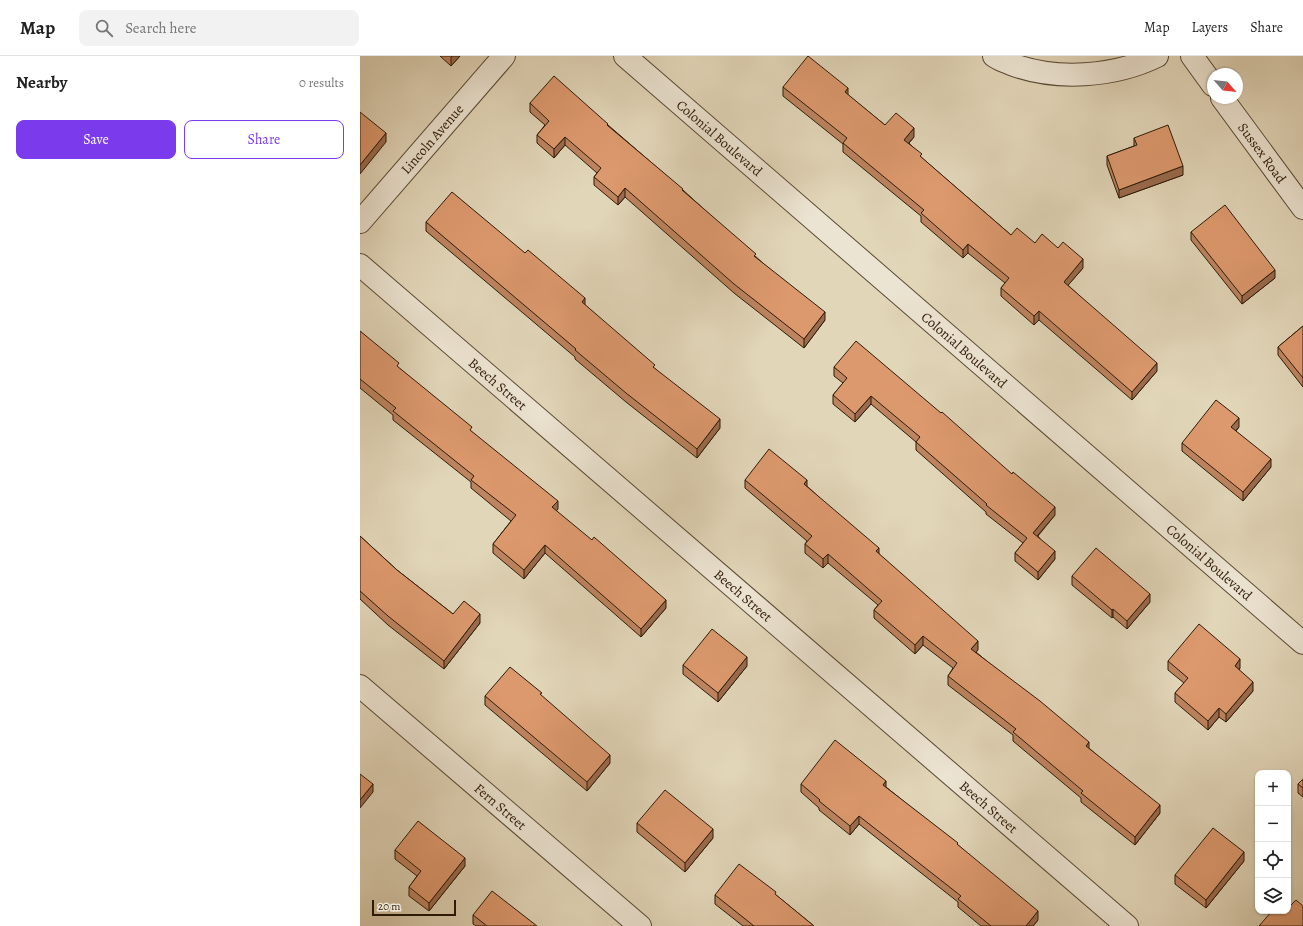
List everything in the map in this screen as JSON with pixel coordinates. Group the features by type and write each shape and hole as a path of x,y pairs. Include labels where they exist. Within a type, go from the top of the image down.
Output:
{"street":[{"name":"Lincoln Avenue","path":"360,222 504,56"},
{"name":"Colonial Boulevard","path":"625,56 1303,643"},
{"path":"994,56 1025,69 1064,74 1104,72 1143,63 1157,56"},
{"path":"1192,56 1207,77"},
{"name":"Sussex Road","path":"1226,104 1303,208"},
{"name":"Beech Street","path":"360,265 1127,926"},
{"name":"Fern Street","path":"360,686 640,926"}],"building":[{"path":"808,56 848,88 845,92 885,125 896,113 914,128 904,140 922,154 920,156 1011,235 1017,228 1035,243 1042,234 1058,248 1063,242 1083,259 1064,282 1157,363 1132,392 1039,311 1034,316 1001,288 1009,278 968,244 963,250 921,213 924,210 843,143 847,138 783,87"},
{"path":"554,76 608,124 607,125 683,189 682,190 756,254 754,256 825,312 804,339 734,284 625,188 618,197 594,177 601,168 565,137 554,149 537,135 549,121 530,103"},
{"path":"360,112 386,133 360,165"},
{"path":"1168,125 1183,166 1119,190 1107,156 1137,145 1134,138"},
{"path":"452,192 525,253 528,250 585,298 582,302 655,365 653,367 720,419 697,449 626,393 426,222"},
{"path":"1225,205 1275,270 1242,296 1191,232"},
{"path":"1303,326 1303,378 1278,347"},
{"path":"360,331 399,363 397,366 472,427 470,430 558,501 552,507 592,540 594,537 666,600 641,629 545,545 524,570 493,544 516,515 471,480 474,476 393,411 396,408 360,379"},
{"path":"856,341 941,413 942,412 1012,474 1013,472 1055,507 1033,533 1055,551 1038,572 1015,553 1027,538 986,505 987,504 916,442 920,437 871,396 855,414 833,395 847,378 834,367"},
{"path":"1216,400 1239,418 1231,427 1271,459 1243,492 1182,443"},
{"path":"769,449 807,480 804,484 879,548 876,551 978,641 971,649 1040,701 1089,742 1086,746 1160,805 1135,837 1081,793 1083,791 1013,732 1016,729 948,676 957,663 923,636 915,645 874,610 882,601 828,554 823,559 805,544 812,536 745,480"},
{"path":"360,536 397,570 453,614 464,601 480,614 444,661 388,616 360,591"},
{"path":"1096,548 1150,594 1127,621 1072,576"},
{"path":"1199,624 1240,659 1235,666 1253,682 1226,714 1219,708 1208,721 1175,693 1188,678 1168,661"},
{"path":"712,629 747,657 718,693 683,665"},
{"path":"510,667 542,693 540,694 610,755 587,782 485,696"},
{"path":"835,740 886,781 883,785 958,843 957,844 1038,911 1026,926 991,926 958,899 961,896 859,816 850,826 801,784"},
{"path":"360,774 373,784 360,800"},
{"path":"1303,779 1303,788 1298,784"},
{"path":"665,790 713,829 685,863 637,823"},
{"path":"418,821 465,858 429,903 409,887 421,871 395,850"},
{"path":"1213,828 1244,852 1206,900 1175,875"},
{"path":"739,864 776,892 775,894 814,926 754,926 715,895"},
{"path":"492,891 537,926 487,926 473,915"},
{"path":"1296,900 1303,906 1303,926 1259,926 1269,914 1291,914 1291,905"}]}
